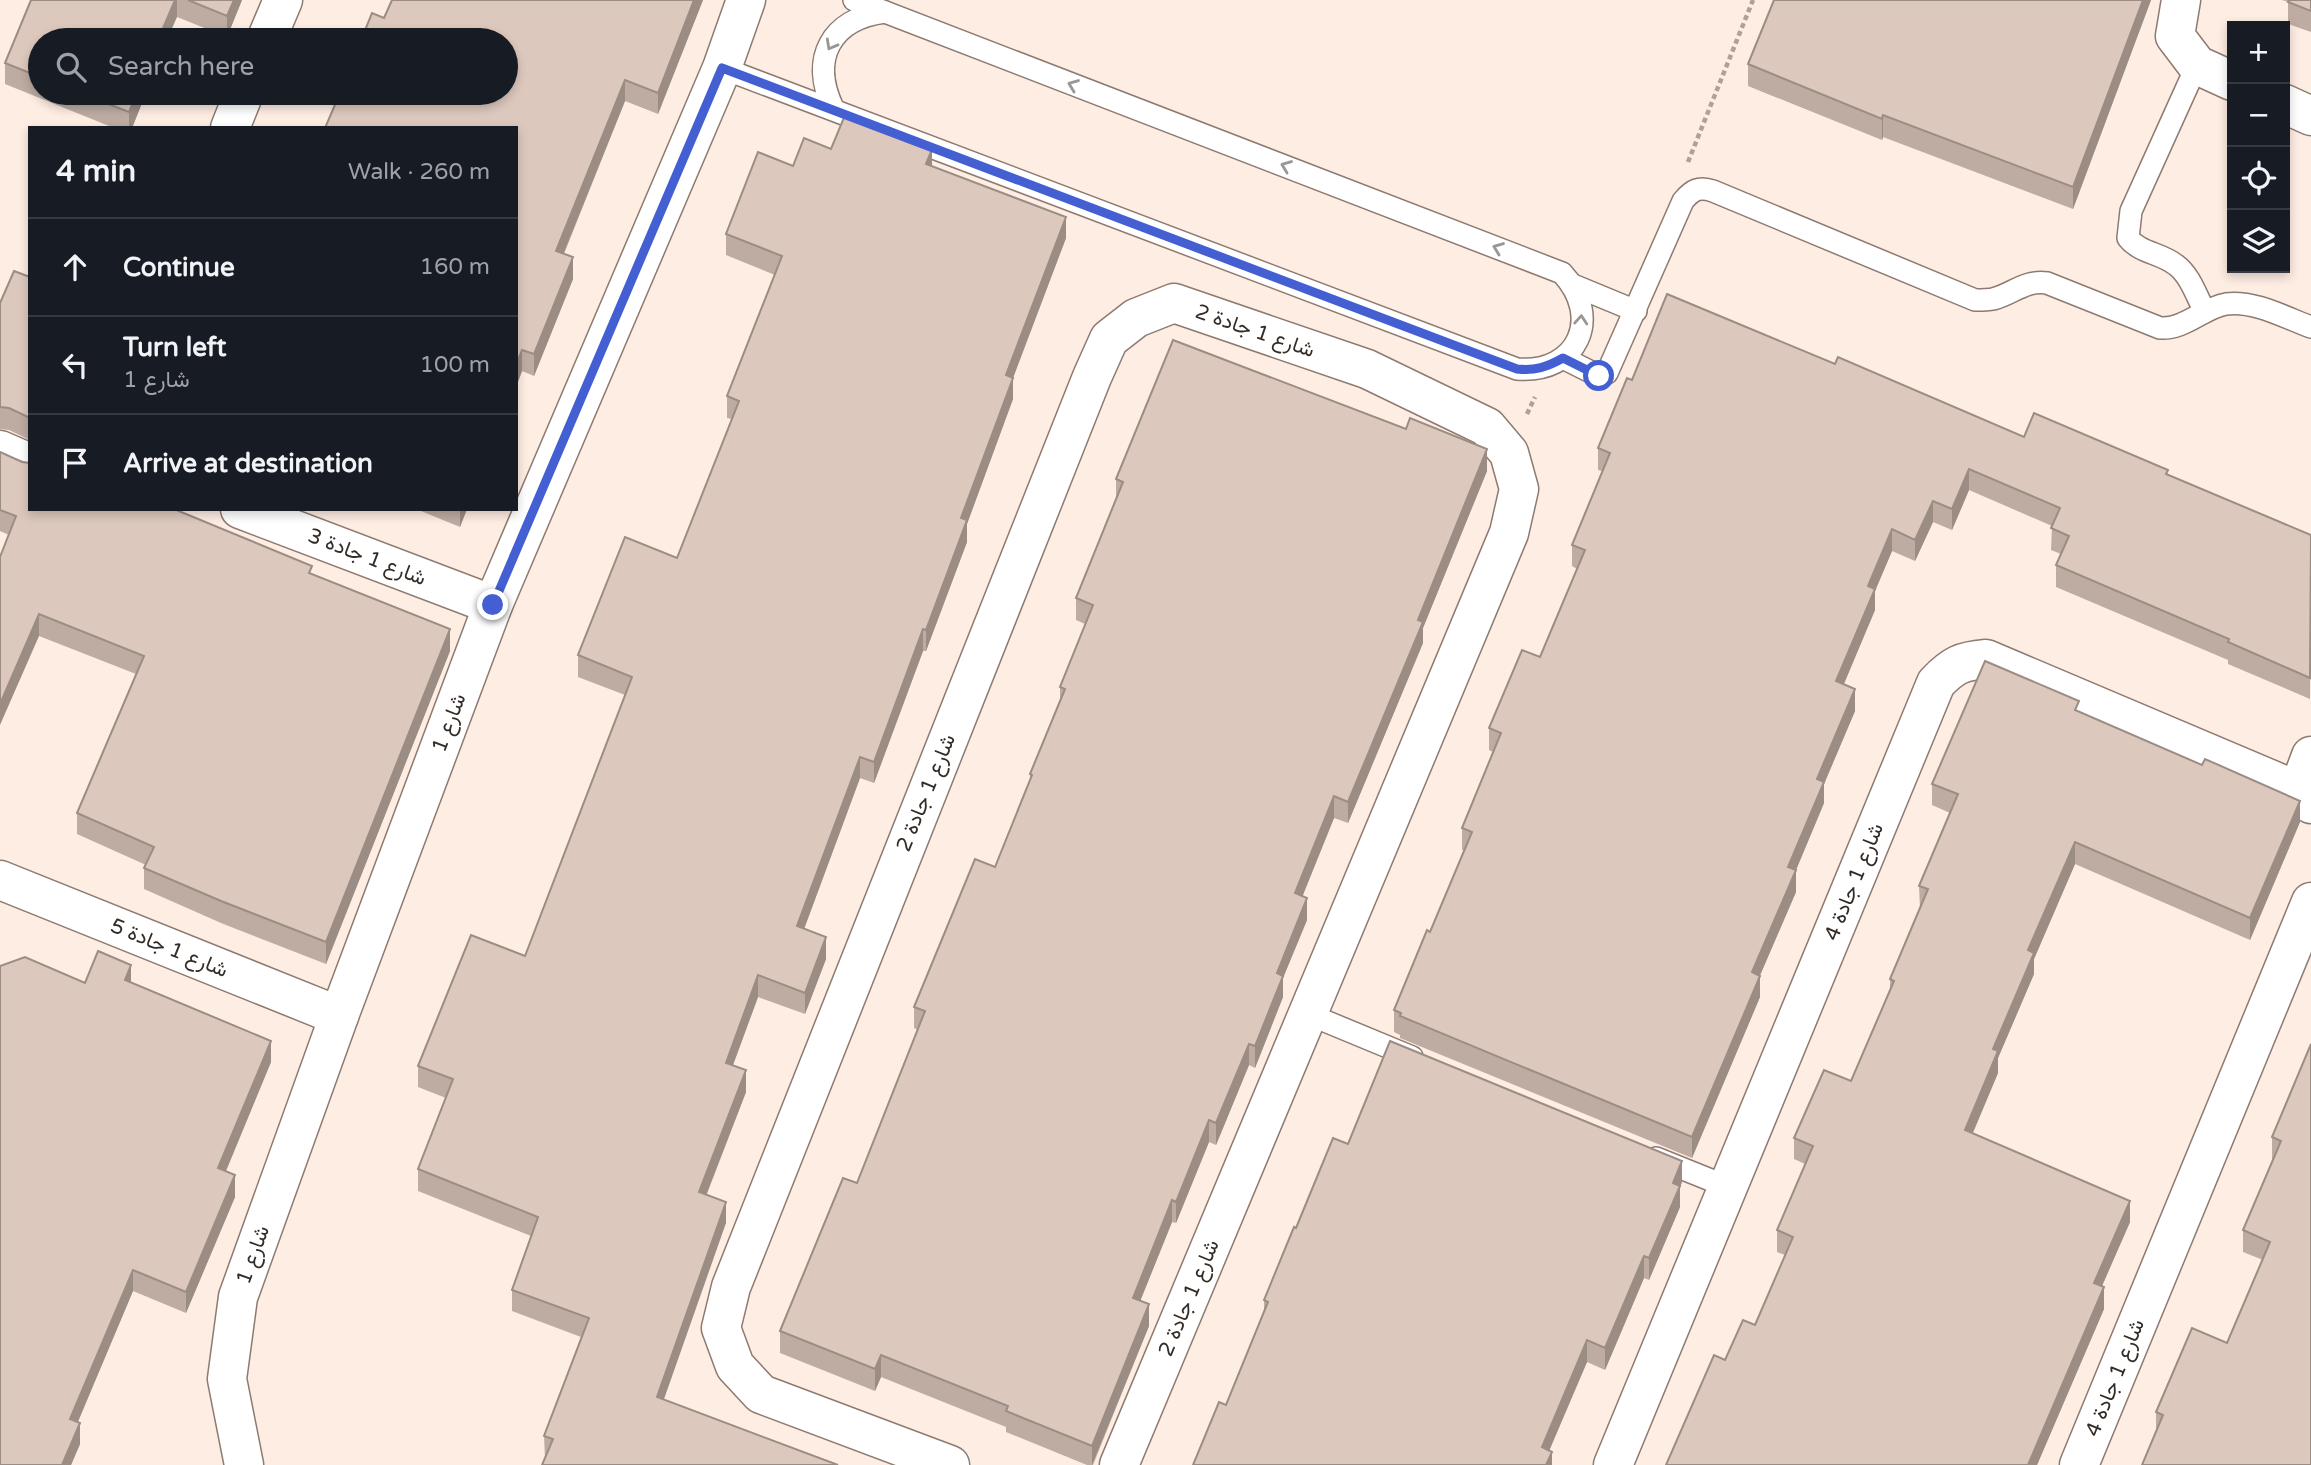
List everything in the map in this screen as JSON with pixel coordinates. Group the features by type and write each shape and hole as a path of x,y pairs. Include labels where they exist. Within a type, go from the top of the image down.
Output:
{"street":[{"path":"271,28 283,0"},
{"name":"شارع 1","path":"244,1465 227,1379 238,1297 339,1016 493,605 722,68 746,0"},
{"path":"2181,0 2175,36 2197,65 2227,79"},
{"path":"231,126 239,105"},
{"path":"2290,106 2311,116"},
{"name":"شارع 1 جادة 2","path":"950,1465 761,1394 735,1366 721,1328 736,1274 1086,390 1109,339 1136,318 1174,303 1367,369 1487,427 1509,453 1519,488 1509,533 1119,1465"},
{"path":"0,450 28,462"},
{"name":"شارع 1 جادة 3","path":"245,511 493,605"},
{"name":"شارع 1 جادة 4","path":"1613,1465 1936,683 1950,669 1967,661 1986,659 2304,797"},
{"path":"2304,797 2311,756"},
{"name":"شارع 1 جادة 5","path":"0,880 339,1016"},
{"name":"شارع 1 جادة 4","path":"2079,1465 2311,902"}],"lane":[{"path":"722,68 1517,369 1533,371 1556,362 1577,338 1583,315 1580,299 1573,285 1562,273 854,0"},
{"path":"833,108 825,91 822,72 826,53 835,36 849,23 866,15 885,12"},
{"path":"2197,65 2131,211 2128,238 2134,245 2176,265 2184,273 2205,312"},
{"path":"1556,362 1599,376 1606,373 1683,201 1689,193 1700,188 1713,191 1975,300 1993,299 2022,285 2036,282 2047,283 2160,328 2171,329 2226,304 2253,306 2311,327"},
{"path":"1573,285 1636,311"},
{"path":"1308,1014 1435,1066"},
{"path":"1639,1151 1728,1187"}],"path":[{"path":"1689,193 1686,177 1688,163 1753,0"},
{"path":"1509,453 1556,362"}],"building":[{"path":"31,0 175,0 163,28 28,28 28,72 5,63"},
{"path":"188,0 234,0 227,16"},
{"path":"392,0 694,0 658,93 625,80 556,251 573,257 534,354 522,350 518,360 518,126 326,126 335,105 518,105 518,28 366,28 372,13 384,18"},
{"path":"1774,0 2143,0 2073,187 1883,115 1882,119 1748,64"},
{"path":"2311,0 2311,11 2288,2"},
{"path":"111,105 132,105 129,112"},
{"path":"845,115 932,149 926,164 1066,217 1006,375 1013,378 961,518 967,520 926,630 923,629 874,762 860,757 797,926 826,937 805,993 758,975 726,1063 746,1070 699,1192 726,1202 657,1397 838,1465 542,1465 553,1439 544,1436 589,1318 512,1290 538,1217 418,1169 453,1079 418,1066 471,935 525,956 632,677 578,655 625,537 677,558 739,401 727,396 782,256 726,234 758,152 793,166 804,138 831,149"},
{"path":"14,271 28,276 28,417 0,407 0,303"},
{"path":"1667,294 1835,364 1838,357 2024,437 2034,413 2168,470 2166,474 2311,535 2310,678 2228,642 2229,639 2056,565 2069,536 2051,528 2060,508 1969,469 1952,509 1933,501 1915,540 1892,529 1868,586 1875,589 1836,681 1855,689 1817,779 1824,782 1788,867 1796,870 1752,972 1760,976 1692,1137 1400,1016 1401,1013 1394,1010 1472,832 1462,828 1501,733 1489,728 1522,650 1540,657 1585,550 1572,545 1610,453 1598,448 1627,378 1632,380"},
{"path":"1173,340 1406,429 1410,418 1487,449 1418,620 1423,622 1348,802 1334,796 1295,893 1307,898 1277,973 1283,976 1255,1046 1249,1044 1216,1123 1209,1120 1176,1202 1172,1200 1133,1298 1149,1304 1092,1446 1006,1411 1008,1406 881,1355 875,1369 780,1331 843,1178 857,1183 925,1011 914,1007 975,859 995,867 1032,775 1030,774 1065,689 1060,687 1093,605 1076,598 1123,482 1116,479"},
{"path":"0,452 28,463 28,511 179,511 312,566 309,573 450,629 326,942 144,868 154,847 77,813 144,656 39,614 0,704 0,557 16,516 0,510"},
{"path":"1985,661 2079,701 2075,710 2202,765 2205,759 2300,801 2250,918 2075,842 2028,950 2034,953 1993,1049 1998,1051 1965,1130 2130,1201 2094,1283 2104,1287 2028,1465 1666,1465 1714,1355 1725,1360 1743,1320 1755,1325 1793,1237 1777,1230 1813,1146 1794,1138 1824,1070 1851,1081 1894,981 1890,979 1928,889 1919,886 1958,794 1932,784"},
{"path":"98,951 131,965 125,980 271,1041 218,1168 235,1175 186,1292 133,1270 70,1419 80,1423 62,1465 0,1465 0,966 25,957 85,983"},
{"path":"1390,1041 1682,1161 1673,1183 1680,1186 1649,1258 1644,1256 1605,1348 1587,1340 1542,1447 1552,1452 1546,1465 1193,1465 1219,1402 1226,1405 1268,1302 1264,1300 1333,1138 1348,1144"},
{"path":"2311,1044 2311,1465 2142,1465 2163,1415 2156,1412 2192,1328 2227,1343 2270,1242 2243,1230 2281,1141 2272,1137"}],"route":[{"path":"493,605 722,68 1517,369 1533,371 1563,358 1599,376"}]}
